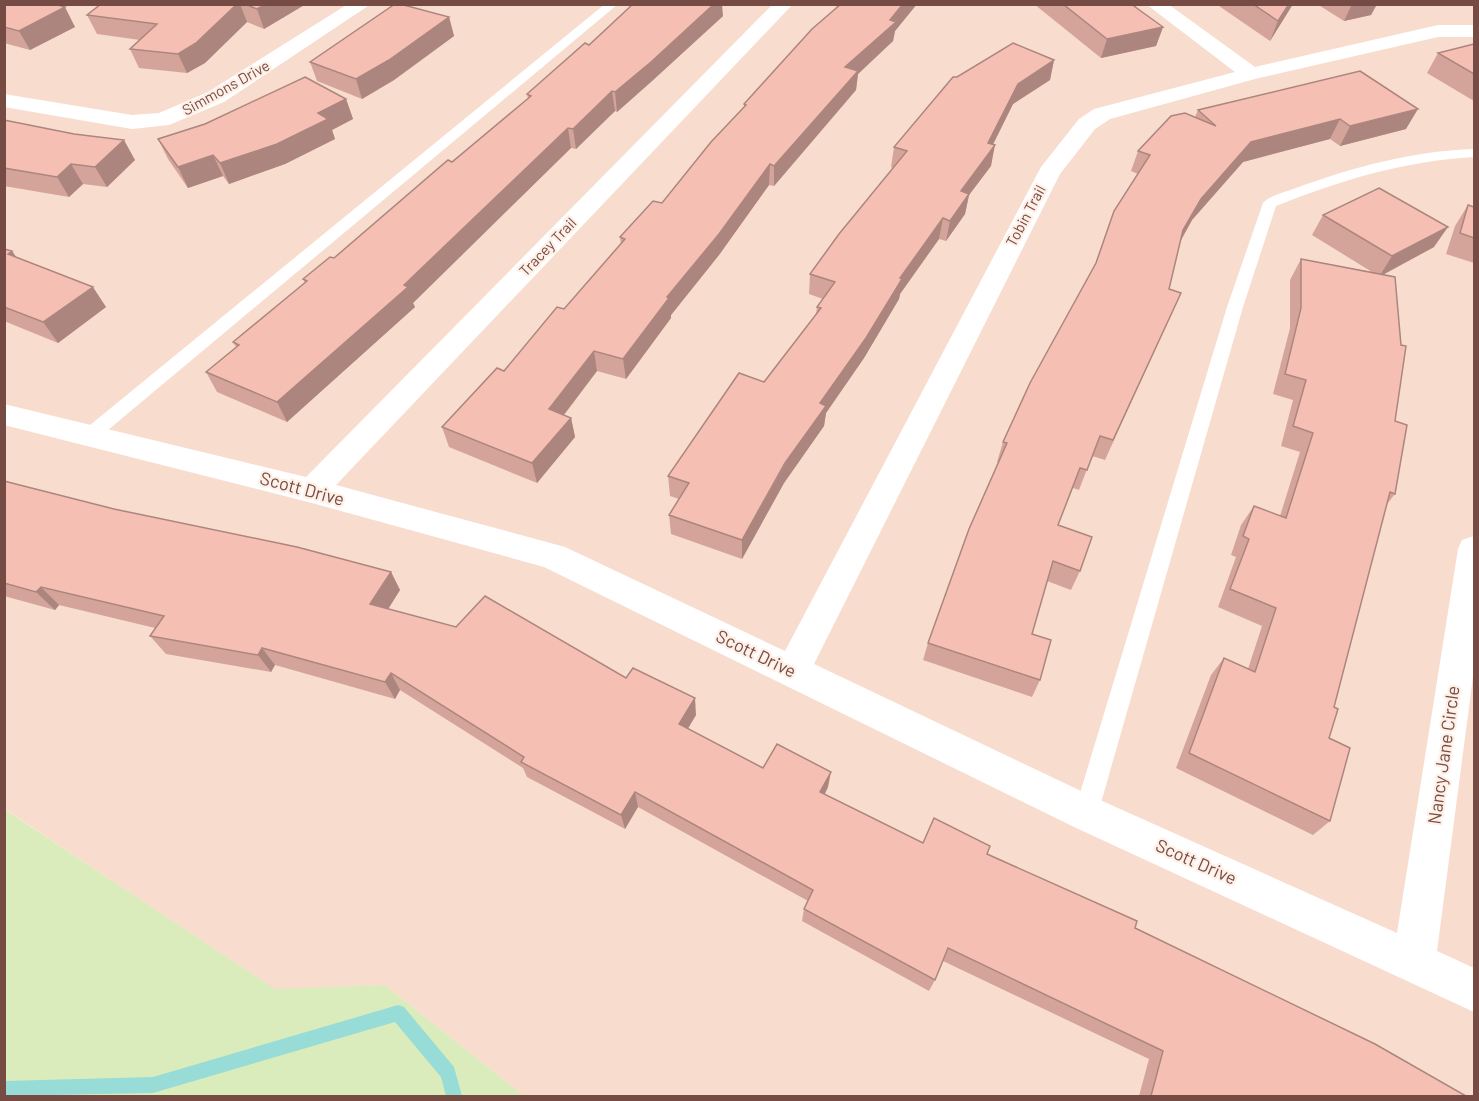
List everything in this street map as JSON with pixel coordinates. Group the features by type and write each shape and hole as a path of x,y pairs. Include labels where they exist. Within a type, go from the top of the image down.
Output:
{"street":[{"name":"Simmons Drive","path":"4,100 132,122 161,120 178,115 216,97 362,4"},
{"name":"Tracey Trail","path":"312,491 784,4"},
{"path":"1155,4 1251,74"},
{"name":"Tobin Trail","path":"792,672 1049,172 1087,124 1102,114 1251,74 1438,31 1474,31"},
{"name":"Scott Drive","path":"4,414 312,491 553,556 1086,813 1474,990"},
{"name":"Nancy Jane Circle","path":"1414,961 1474,549"}],"lane":[{"path":"90,435 613,4"},
{"path":"1086,813 1235,307 1269,203 1304,189 1369,170 1444,153 1474,153"}],"shaded area":[{"path":"4,5 1474,5 1474,1096 524,1096 385,985 275,990 5,809"}],"green space":[{"path":"4,809 275,989 385,985 524,1096 5,1096"}],"building":[{"path":"4,4 55,4 65,7 19,31 4,27"},
{"path":"101,4 237,4 196,43 178,54 130,49 157,24 87,15"},
{"path":"245,4 266,4 257,9"},
{"path":"395,4 449,17 389,60 356,79 310,62"},
{"path":"633,4 714,4 651,62 615,92 612,91 573,129 568,128 404,285 408,287 277,402 206,372 239,345 233,342 307,281 303,279 330,257 334,258 448,160 452,162 531,96 527,94 585,43 589,45"},
{"path":"841,4 903,4 890,20 896,22 845,67 858,71 774,166 770,164 719,234 667,297 669,298 623,359 594,351 549,409 571,418 532,463 442,427 497,368 504,371 557,307 564,309 625,239 620,237 653,201 662,203 711,142 746,105 744,104 812,29"},
{"path":"1063,4 1131,4 1163,27 1107,39"},
{"path":"1253,4 1289,4 1278,21"},
{"path":"1013,43 1054,60 1018,84 988,143 995,145 961,191 969,194 950,221 943,218 900,278 902,279 866,338 820,403 826,406 785,463 742,540 669,515 689,483 668,476 739,373 764,382 821,308 817,307 835,282 810,274 839,234 907,151 894,147 953,77 957,77"},
{"path":"1474,44 1474,74 1438,53"},
{"path":"1360,71 1418,109 1350,126 1340,119 1251,142 1201,199 1183,230 1169,289 1181,293 1113,440 1100,436 1087,470 1080,468 1058,525 1092,537 1080,571 1053,561 1032,634 1051,640 1040,680 928,643 969,529 1007,443 1003,442 1030,383 1096,263 1114,211 1150,155 1138,151 1171,116 1185,113 1216,126 1198,110"},
{"path":"305,77 346,99 318,113 328,119 277,144 220,163 213,155 178,167 158,139 205,124"},
{"path":"4,120 74,134 124,140 95,167 71,164 57,177 4,168"},
{"path":"1379,188 1448,227 1392,256 1323,215"},
{"path":"1468,205 1474,207 1474,238 1460,233"},
{"path":"4,249 12,251 8,254 93,287 43,322 4,307"},
{"path":"1301,259 1395,277 1401,345 1406,346 1395,421 1407,425 1395,494 1390,492 1334,707 1338,709 1329,738 1350,748 1330,821 1189,753 1224,658 1255,672 1276,608 1230,589 1249,539 1243,536 1254,506 1286,518 1313,433 1293,426 1306,380 1285,374 1301,308"},
{"path":"4,481 114,509 297,547 391,572 370,604 456,627 485,596 626,678 633,668 695,698 679,724 763,768 777,744 831,772 820,792 923,843 934,818 990,846 987,854 1137,921 1135,928 1375,1044 1466,1096 1151,1096 1163,1051 948,948 935,980 804,909 813,890 635,792 621,815 521,762 524,757 391,673 385,682 262,648 258,655 150,636 164,616 41,587 36,592 4,583"}],"waterway":[{"path":"4,1089 153,1085 398,1013 448,1073 454,1096"}]}
